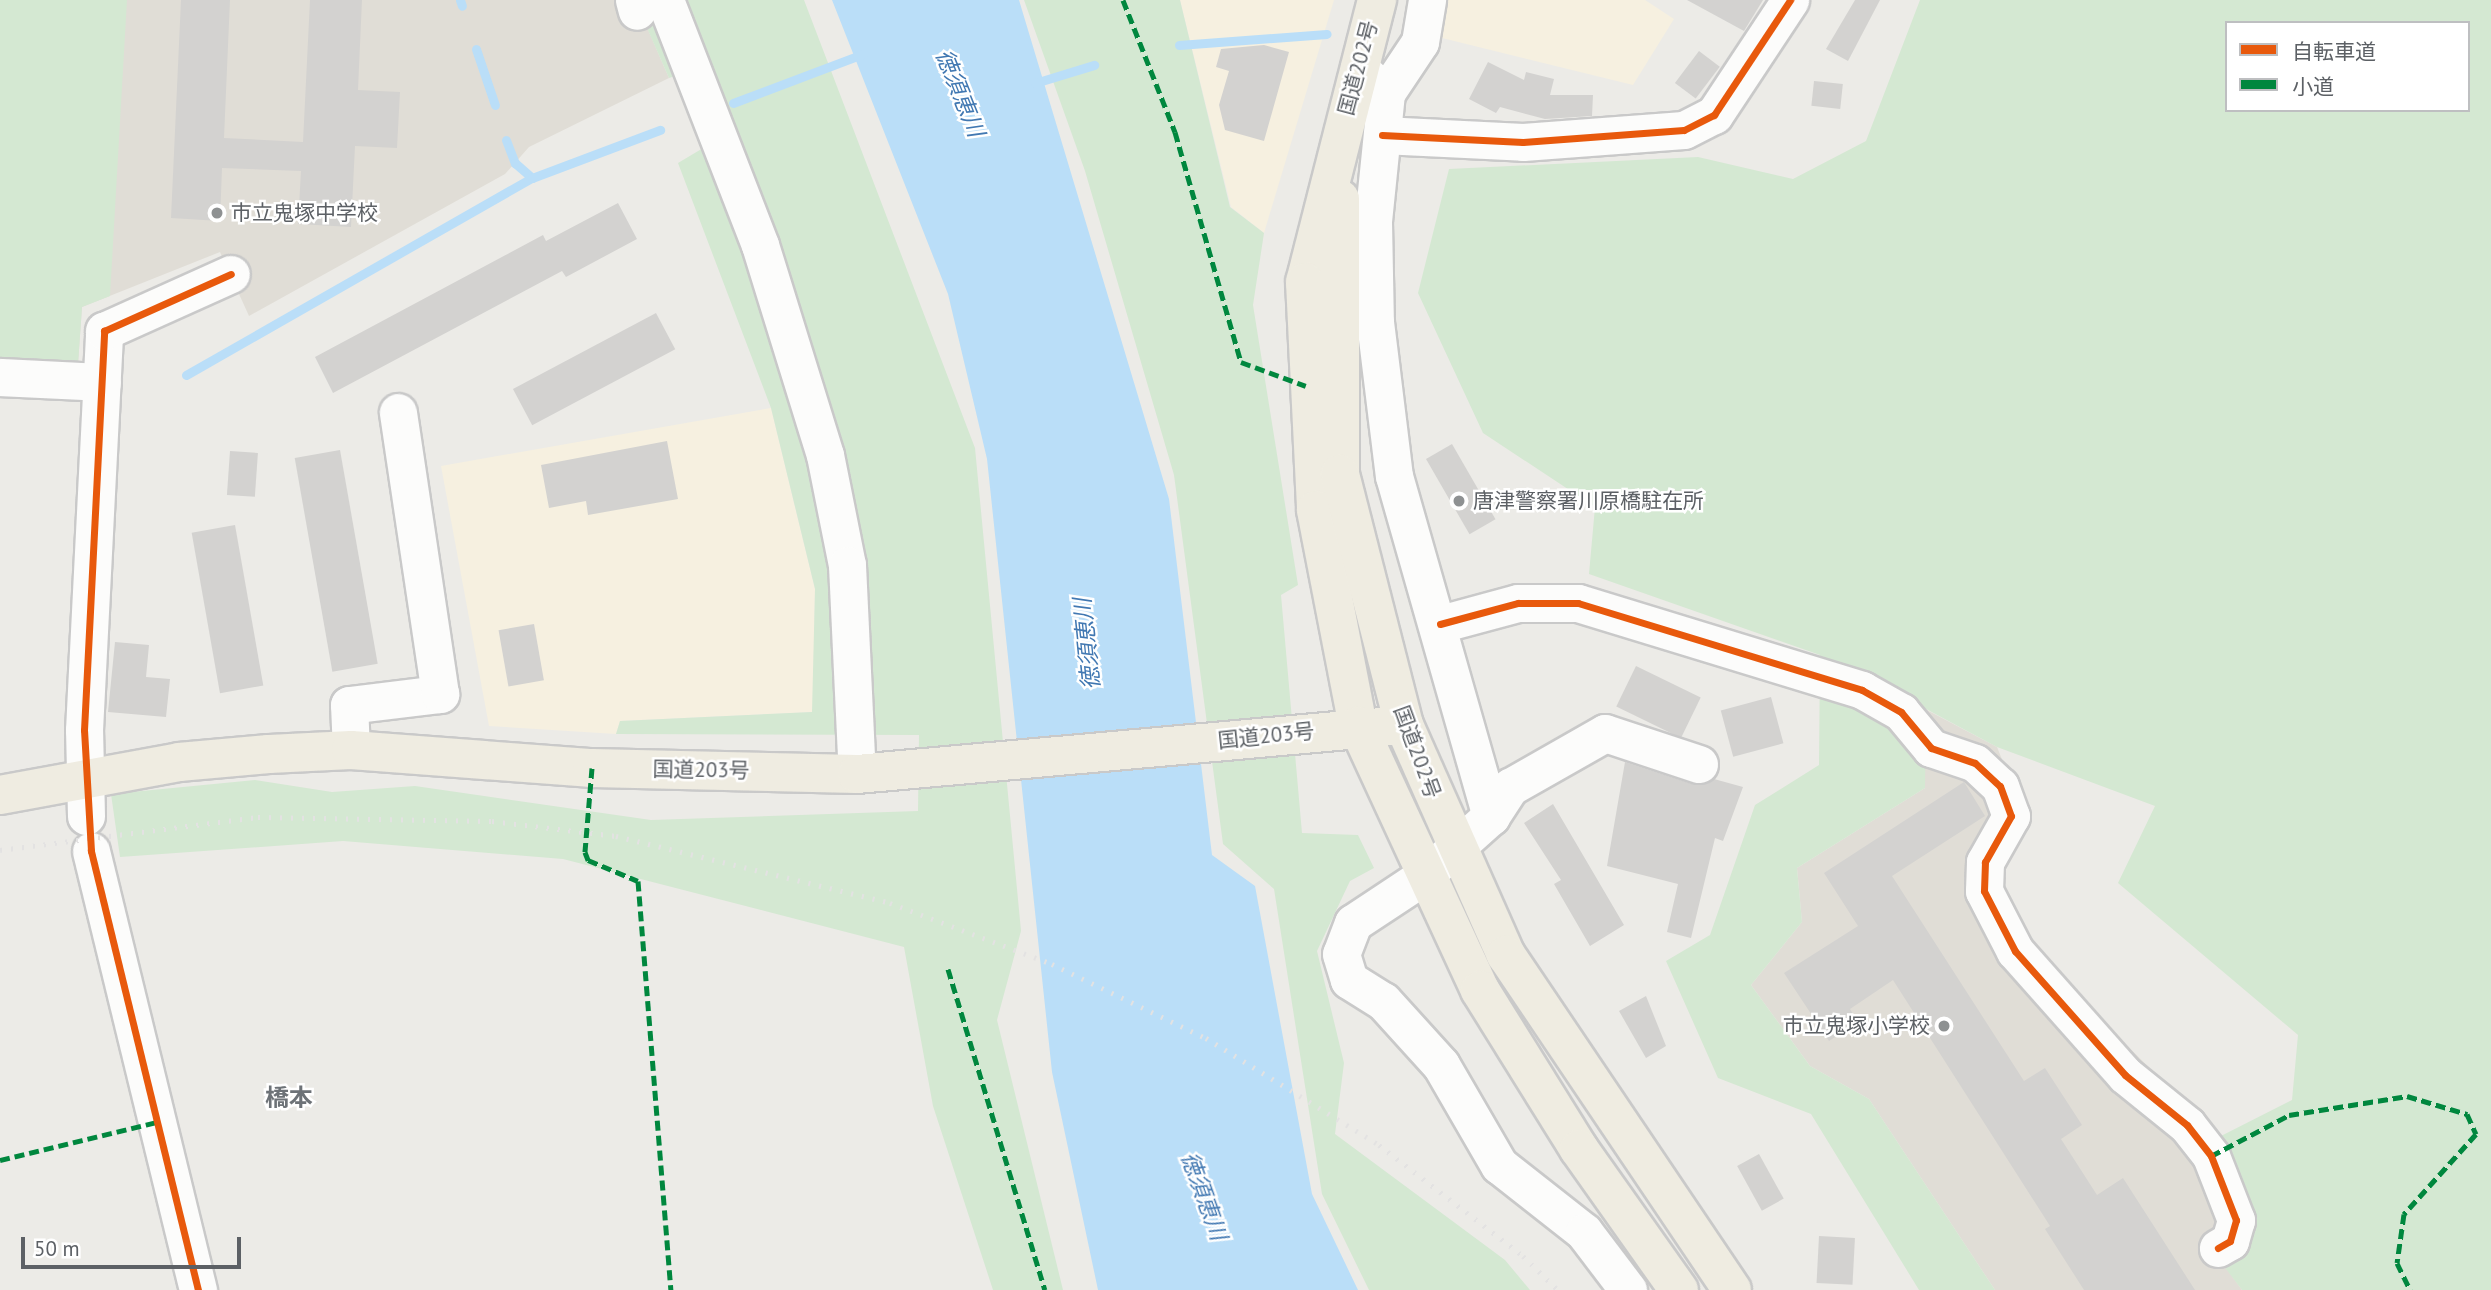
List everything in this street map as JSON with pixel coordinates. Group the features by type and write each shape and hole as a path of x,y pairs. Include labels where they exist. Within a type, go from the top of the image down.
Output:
{"highway":[{"name":"国道202号","path":"1377,0 1305,282 1306,386 1316,510 1358,726 1423,876 1480,989 1579,1149 1679,1290"},
{"name":"国道202号","path":"1340,137 1340,474 1404,725 1455,851 1506,955 1732,1290"},
{"name":"国道203号","path":"0,795 178,762 351,750 592,768 857,774 1358,726 1404,725"}],"street":[{"path":"1427,0 1420,42 1386,93 1373,222 1375,322 1394,477 1440,624 1491,816"},
{"path":"1382,135 1523,142 1685,130 1714,115 1755,61 1790,0"},
{"path":"645,4 760,245 825,454 847,565 857,774"},
{"path":"1359,68 1386,93"},
{"path":"198,1290 88,833 85,778 104,331 231,274"},
{"path":"0,377 102,382"},
{"path":"351,750 349,705 440,694 398,412"},
{"path":"1440,624 1518,603 1578,603 1862,690 1901,712 1931,748 1941,783"},
{"path":"1628,1290 1584,1232 1499,1166 1441,1065 1383,1001 1349,980 1341,954 1353,923 1455,851 1491,816 1510,787 1605,733 1699,764"},
{"path":"1931,748 1975,763 2000,786 2011,816 1985,862 1984,891 2015,951 2125,1075 2187,1125 2211,1156 2236,1220 2230,1241 2218,1248"}],"shaded area":[{"name":"市立鬼塚中学校","path":"0,0 625,0 636,2 669,78 529,147 505,174 249,316 220,252 82,307 78,364"},
{"path":"1180,0 1334,0 1264,233 1231,207"},
{"path":"1442,0 1645,0 1674,19 1633,85 1438,37"},
{"path":"771,408 815,589 813,712 620,721 616,734 489,726 441,466"},
{"name":"市立鬼塚小学校","path":"1925,709 1997,747 2024,814 1991,888 2047,966 2219,1137 2253,1230 2224,1265 2242,1290 1995,1290 1869,1099 1810,1066 1751,985 1802,922 1797,868 1925,788"}],"green space":[{"path":"0,0 127,0 110,296 82,307 78,364 0,359"},
{"path":"625,0 804,0 975,448 1021,931 997,1020 1063,1290 993,1290 933,1106 904,947 563,859 343,841 120,857 111,794 255,780 332,792 415,786 651,820 918,811 919,735 616,734 620,721 812,712 815,589 771,408 678,163 725,135 696,69 669,78 636,3"},
{"path":"1024,0 1180,0 1230,207 1264,233 1253,305 1298,585 1281,595 1302,833 1358,835 1374,868 1350,881 1317,951 1344,1063 1335,1134 1505,1260 1530,1290 1369,1290 1322,1194 1274,889 1223,844 1174,475 1085,171"},
{"path":"1920,0 2491,0 2491,1290 2242,1290 2223,1265 2252,1230 2219,1137 2292,1100 2298,1035 2118,883 2155,806 1997,747 1926,709 1925,788 1797,868 1802,922 1751,985 1810,1066 1869,1099 1995,1290 1919,1290 1811,1114 1718,1078 1666,961 1710,935 1755,805 1819,765 1820,655 1589,574 1595,507 1483,433 1418,293 1449,169 1698,157 1793,179 1866,141"}],"water":[{"name":"徳須恵川","path":"832,0 1019,0 1169,499 1212,855 1255,886 1312,1194 1358,1290 1098,1290 1052,1072 987,459 948,294"}],"building":[{"path":"181,0 230,0 224,138 303,142 310,0 362,0 358,90 400,92 397,148 355,146 351,227 298,224 301,171 222,168 220,221 171,218"},
{"path":"1687,0 1763,0 1744,31"},
{"path":"1855,0 1880,0 1848,61 1826,49"},
{"path":"1264,45 1289,52 1264,141 1225,130 1219,105 1229,71 1216,67 1221,49"},
{"path":"1699,51 1720,67 1696,99 1675,83"},
{"path":"1488,62 1524,80 1526,72 1554,79 1550,95 1593,95 1592,116 1545,119 1500,107 1496,113 1469,99"},
{"path":"1814,81 1843,84 1840,109 1811,106"},
{"path":"618,203 637,239 566,277 562,271 333,393 315,357 543,235 546,241"},
{"path":"656,313 675,349 532,425 513,389"},
{"path":"667,441 678,499 588,515 586,501 549,508 541,465"},
{"path":"1452,444 1496,519 1470,534 1426,459"},
{"path":"340,450 378,664 332,672 295,458"},
{"path":"230,451 258,453 255,497 227,495"},
{"path":"235,525 263,686 220,693 192,533"},
{"path":"534,624 544,680 508,686 499,630"},
{"path":"115,642 149,645 146,677 170,679 166,717 108,712"},
{"path":"1636,666 1701,698 1681,738 1616,706"},
{"path":"1771,697 1783,743 1733,757 1721,710"},
{"path":"1625,762 1692,784 1714,779 1743,787 1723,841 1715,838 1691,938 1667,932 1678,884 1607,866"},
{"path":"1964,782 1985,816 1892,876 2024,1081 2045,1068 2082,1125 2061,1139 2097,1195 2123,1178 2195,1290 2084,1290 2045,1229 2050,1226 1893,980 1850,1009 1858,1022 1829,1041 1784,973 1858,926 1824,873"},
{"path":"1553,804 1624,925 1590,946 1554,884 1561,880 1524,823"},
{"path":"1646,996 1666,1046 1646,1058 1619,1011"},
{"path":"1759,1154 1784,1199 1762,1211 1737,1166"},
{"path":"1819,1236 1855,1238 1852,1285 1817,1283"}],"waterway":[{"path":"460,0 462,6"},
{"path":"1179,45 1327,34"},
{"path":"476,49 495,105"},
{"path":"733,103 863,54"},
{"path":"1035,83 1094,65"},
{"path":"186,375 532,178 660,130"},
{"path":"506,140 515,163 532,178"}],"railway":[{"path":"0,850 258,817 492,821 616,836 890,903 1052,964 1206,1038 1379,1145 1523,1256 1558,1290"}],"marked path":[{"path":"1123,0 1175,132 1241,362 1306,386"},
{"path":"592,768 585,852 588,860 638,881 671,1290"},
{"path":"948,969 1045,1290"},
{"path":"2211,1156 2289,1115 2407,1096 2467,1114 2476,1134 2404,1214 2397,1263 2410,1290"},
{"path":"0,1160 157,1122"}],"cycle path":[{"path":"1382,135 1523,142 1684,130 1714,115 1790,0"},
{"path":"198,1290 91,851 84,730 104,331 231,274"},
{"path":"1440,624 1518,603 1578,603 1862,690 1901,712 1931,748 1975,763 2000,786 2011,816 1985,862 1984,891 2015,951 2125,1075 2187,1125 2211,1156 2236,1220 2230,1241 2218,1248"}],"place":[{"name":"市立鬼塚中学校","path":"217,213"},
{"name":"唐津警察署川原橋駐在所","path":"1459,501"},
{"name":"市立鬼塚小学校","path":"1944,1026"}],"district":[{"name":"橋本","path":"289,1098"}]}
